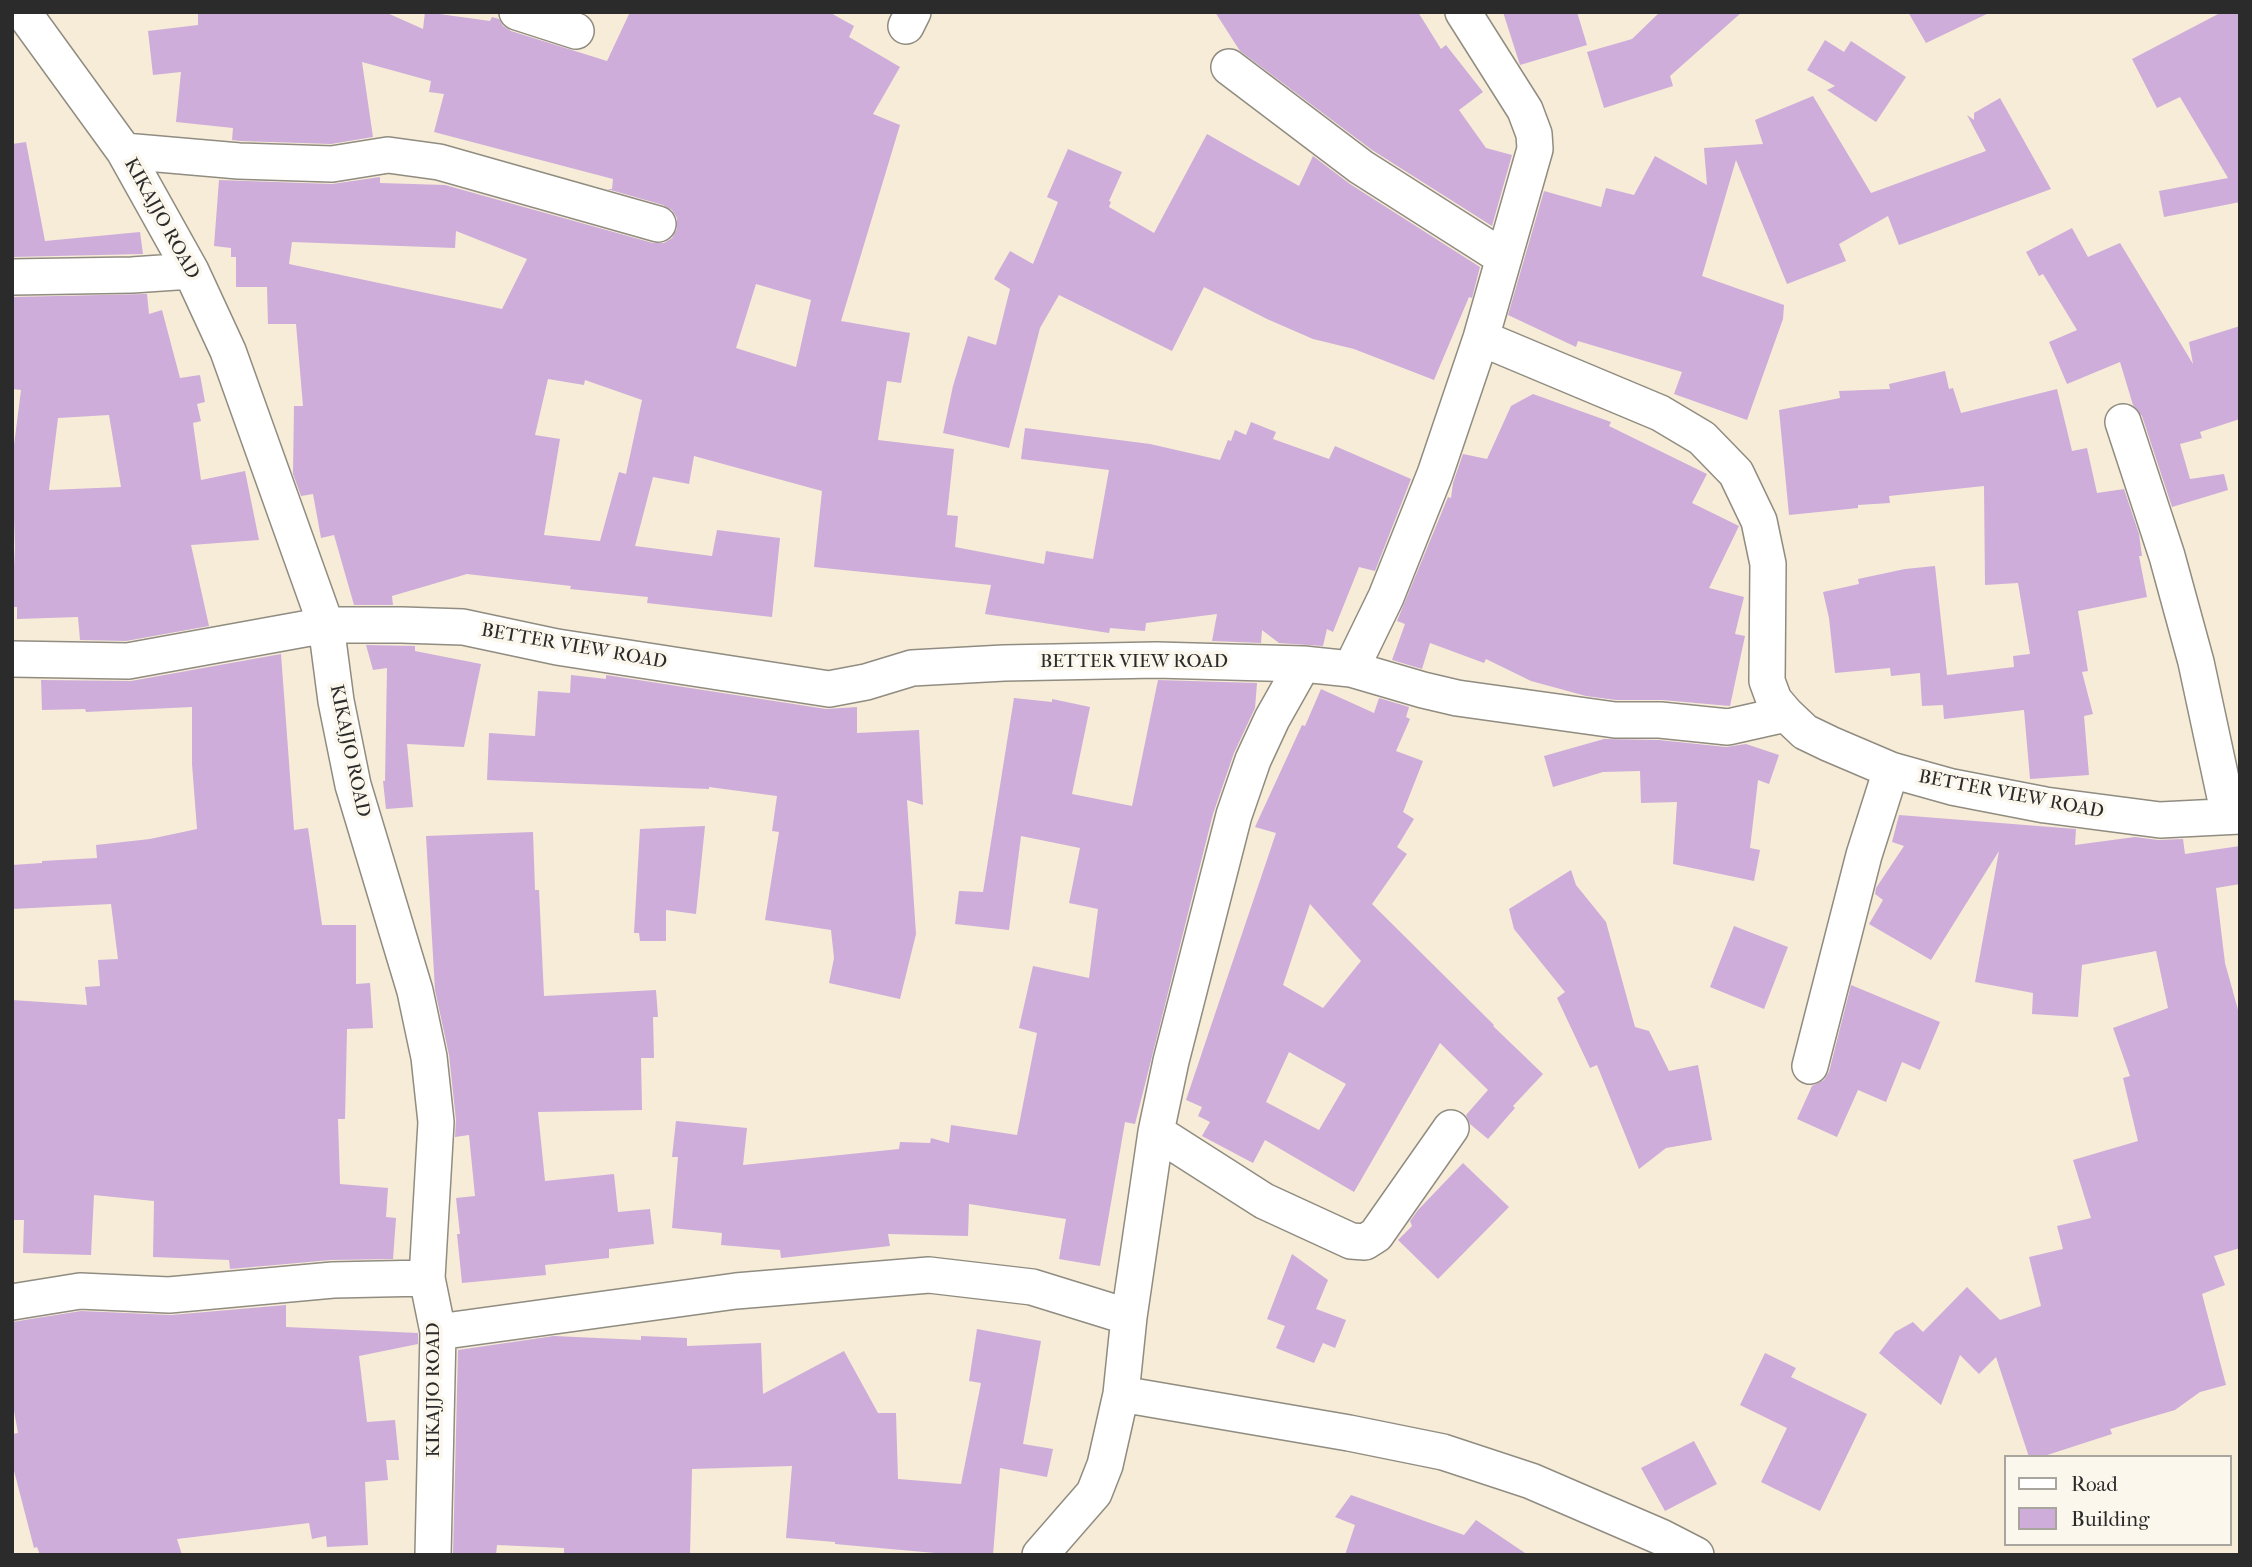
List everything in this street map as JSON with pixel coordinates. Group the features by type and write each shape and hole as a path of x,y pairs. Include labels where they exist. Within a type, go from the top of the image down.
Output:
{"street":[{"name":"KIKAJJO ROAD","path":"23,12 124,151 191,271 228,351 326,625 336,701 353,785 415,991 429,1057 436,1122 427,1278 438,1332 433,1555"},
{"path":"517,12 576,31"},
{"path":"1351,668 1386,597 1435,474 1481,338 1535,149 1534,134 1525,110 1462,12"},
{"path":"1229,67 1361,167 1504,258"},
{"path":"124,151 239,161 332,164 387,155 439,162 658,224"},
{"path":"12,277 191,271"},
{"path":"1481,338 1660,414 1702,438 1736,473 1759,521 1768,564 1767,681 1774,700 1786,714"},
{"path":"2123,422 2166,556 2196,662 2234,816"},
{"name":"BETTER VIEW ROAD","path":"12,659 128,661 326,625 463,627 557,647 829,689 866,682 912,668 1004,663 1156,660 1303,664 1351,668 1457,698 1615,720 1660,720 1728,727 1786,714 1805,732 1891,770 1952,787 2089,811 2160,820 2234,816"},
{"path":"1040,1555 1094,1493 1105,1465 1121,1394 1129,1317 1156,1132 1171,1061 1234,815 1253,760 1303,664"},
{"path":"1810,1066 1864,855 1891,770"},
{"path":"1156,1132 1264,1200 1350,1241 1365,1242 1376,1235 1451,1128"},
{"path":"438,1332 736,1291 929,1275 1032,1287 1129,1317"},
{"path":"12,1302 80,1291 169,1295 333,1280 427,1278"},
{"path":"1121,1394 1443,1452 1531,1481 1661,1537 1696,1555"}],"building":[{"path":"198,12 385,12 423,29 425,12 490,21 492,17 499,19 503,26 511,31 607,61 630,12 829,12 854,26 849,37 900,67 873,114 900,125 841,321 910,333 901,383 887,381 878,440 954,449 947,515 958,516 955,547 1044,564 1046,551 1093,559 1109,470 1021,459 1025,428 1150,444 1220,460 1235,430 1246,435 1251,422 1276,432 1273,439 1329,459 1335,446 1411,479 1375,571 1359,567 1333,632 1327,629 1323,646 1279,643 1262,630 1261,643 1212,641 1217,614 1146,623 1145,631 1110,628 1109,633 985,614 991,585 814,567 822,491 694,456 689,484 653,477 635,546 712,556 717,530 780,538 772,617 647,603 648,597 467,574 392,596 393,605 354,605 334,535 321,538 313,494 301,496 293,474 294,406 303,406 296,324 268,324 267,287 236,287 236,257 231,257 231,248 214,246 219,180 332,184 380,177 380,183 445,185 653,243 664,243 672,238 677,229 677,218 672,210 663,205 607,189 612,189 613,179 434,132 444,94 429,92 431,81 362,62 373,137 331,144 240,141 232,140 233,128 176,122 181,72 153,75 148,31 198,25","holes":["456,231 527,259 502,309 289,264 292,242 455,248","756,284 811,300 796,367 736,348","548,379 584,385 585,380 642,400 626,474 619,472 600,541 544,535 560,439 535,435"]},
{"path":"1215,12 1418,12 1441,49 1446,45 1483,92 1459,110 1486,148 1512,155 1492,226 1372,150 1240,51"},
{"path":"1503,12 1577,12 1587,45 1520,65"},
{"path":"1660,12 1742,12 1670,76 1673,86 1604,108 1587,52 1632,39"},
{"path":"1908,12 1991,12 1926,43"},
{"path":"2222,12 2240,12 2240,202 2164,217 2159,191 2228,178 2180,97 2157,108 2132,59"},
{"path":"1825,40 1844,52 1851,41 1906,77 1876,122 1827,90 1835,86 1807,70"},
{"path":"1813,96 1871,193 1986,151 1967,115 1974,120 1974,113 2000,98 2051,189 1899,245 1888,216 1839,244 1846,261 1787,284 1736,160 1702,276 1784,305 1783,319 1747,420 1674,394 1682,372 1578,341 1576,347 1508,315 1544,191 1601,207 1606,188 1634,195 1655,156 1707,185 1704,148 1763,144 1755,120"},
{"path":"1207,134 1299,186 1313,156 1350,184 1480,267 1472,298 1469,297 1434,380 1354,349 1313,339 1204,287 1172,351 1059,295 1040,328 1009,448 943,433 968,336 996,345 1010,289 994,279 1010,251 1033,264 1058,202 1047,197 1068,149 1122,172 1109,207 1154,233"},
{"path":"26,142 45,241 140,232 143,254 12,257 12,144"},
{"path":"2072,228 2088,257 2120,243 2193,364 2189,342 2240,326 2240,419 2200,432 2202,438 2180,444 2190,479 2224,474 2228,490 2172,507 2142,416 2133,405 2120,362 2067,384 2049,342 2077,330 2043,274 2039,276 2026,252"},
{"path":"147,294 149,314 162,310 180,378 200,375 205,402 197,404 201,421 193,423 201,480 245,471 259,540 191,545 209,626 126,641 80,640 78,617 17,619 17,607 12,607 15,547 12,461 21,390 12,389 12,297","holes":["109,415 121,487 49,490 58,418"]},
{"path":"1945,371 1949,389 1953,388 1961,413 2057,389 2072,451 2087,448 2097,493 2124,489 2139,534 2142,556 2139,556 2147,597 2078,611 2088,671 2082,672 2093,714 2084,716 2089,775 2030,779 2024,710 1944,719 1943,705 1922,706 1920,673 1891,676 1890,668 1835,673 1829,618 1823,592 1859,584 1858,579 1935,566 1947,675 2014,667 2013,656 2030,654 2018,583 1985,585 1984,486 1889,496 1890,503 1789,515 1779,410 1840,398 1839,391 1890,389 1889,384"},
{"path":"1533,394 1611,422 1609,426 1707,474 1692,503 1739,526 1709,588 1744,597 1735,634 1745,636 1730,706 1586,696 1531,681 1486,659 1484,663 1430,643 1422,669 1392,660 1405,624 1397,621 1448,497 1451,498 1463,454 1487,459 1511,406"},
{"path":"366,645 415,646 415,651 481,664 464,747 407,744 413,807 386,809 383,781 387,668 373,670"},
{"path":"281,654 294,830 308,828 322,925 356,925 356,984 370,983 373,1028 347,1029 345,1119 338,1119 340,1184 388,1188 386,1217 396,1218 393,1259 331,1260 230,1269 229,1260 153,1257 154,1201 94,1195 91,1255 23,1253 24,1220 12,1220 12,1000 87,1005 85,987 100,986 98,960 118,959 111,904 12,909 12,865 97,858 96,845 150,839 197,829 192,764 192,707 86,712 85,709 42,710 41,680 131,681"},
{"path":"571,675 606,679 606,675 826,709 857,707 857,733 919,730 923,805 907,800 916,934 900,999 829,983 834,958 831,930 765,920 779,832 772,831 777,796 709,787 487,780 489,733 535,736 538,691 570,693"},
{"path":"1158,680 1257,683 1255,708 1234,753 1213,814 1135,1124 1125,1122 1100,1266 1059,1259 1066,1219 969,1204 968,1236 888,1234 890,1246 781,1258 780,1250 721,1245 722,1233 672,1228 678,1157 672,1157 676,1121 747,1128 743,1165 899,1149 900,1142 930,1143 931,1138 949,1143 951,1125 1017,1135 1037,1033 1019,1028 1033,966 1089,978 1098,909 1069,903 1080,848 1021,836 1009,930 955,924 959,891 983,892 1014,698 1052,702 1052,699 1090,707 1072,794 1132,806"},
{"path":"1321,689 1374,713 1379,698 1409,707 1406,717 1410,719 1396,751 1423,761 1403,812 1414,819 1397,847 1407,854 1372,904 1543,1074 1513,1106 1515,1108 1488,1139 1470,1124 1466,1115 1488,1090 1440,1043 1354,1192 1265,1140 1253,1163 1202,1136 1210,1122 1198,1116 1202,1107 1186,1100 1276,833 1255,827 1302,725 1305,726","holes":["1310,904 1361,961 1323,1008 1283,985","1289,1052 1346,1084 1319,1130 1266,1102"]},
{"path":"1604,739 1659,740 1726,747 1746,744 1779,755 1769,784 1758,780 1750,848 1760,850 1754,881 1673,864 1677,802 1641,803 1640,771 1603,772 1553,787 1544,756"},
{"path":"1899,815 2076,829 2075,845 2135,837 2183,839 2185,854 2240,846 2240,884 2216,888 2225,963 2240,1017 2240,1248 2214,1256 2225,1285 2202,1294 2226,1385 2200,1392 2175,1410 2110,1429 2112,1434 2047,1455 2028,1455 1996,1357 1979,1374 1960,1355 1941,1405 1879,1353 1895,1332 1913,1322 1923,1332 1967,1287 2000,1320 2041,1306 2029,1257 2063,1249 2057,1226 2091,1218 2073,1160 2138,1141 2123,1078 2130,1076 2113,1028 2168,1008 2156,951 2082,965 2078,1017 2032,1014 2033,993 1975,982 1999,851 1931,960 1869,924 1883,900 1875,894 1876,888 1904,846 1892,842"},
{"path":"705,826 696,914 666,910 666,941 640,941 639,933 634,933 640,829"},
{"path":"533,832 535,890 539,890 544,996 656,990 658,1017 653,1017 654,1058 641,1058 642,1110 538,1112 545,1181 614,1174 618,1212 650,1209 654,1244 609,1249 609,1258 545,1265 546,1275 462,1283 456,1198 475,1196 469,1135 455,1137 456,1120 449,1055 435,990 426,836"},
{"path":"1571,870 1576,885 1606,922 1635,1027 1649,1031 1669,1071 1698,1065 1712,1140 1666,1148 1639,1169 1597,1065 1590,1068 1557,998 1565,992 1514,929 1509,909"},
{"path":"1734,926 1788,947 1764,1009 1710,987"},
{"path":"1851,985 1940,1022 1920,1070 1902,1062 1886,1102 1858,1090 1837,1137 1797,1119 1812,1086 1824,1080 1829,1072"},
{"path":"1463,1163 1509,1207 1438,1279 1398,1240 1412,1226 1410,1221 1418,1210"},
{"path":"1292,1254 1328,1280 1316,1309 1346,1320 1335,1348 1323,1343 1314,1363 1276,1348 1285,1326 1267,1319"},
{"path":"286,1305 286,1327 418,1333 418,1344 359,1356 367,1422 395,1420 399,1460 386,1460 388,1480 365,1482 368,1545 327,1547 326,1536 312,1539 309,1523 177,1539 182,1555 40,1555 37,1547 34,1548 12,1463 12,1434 18,1433 12,1400 12,1322 81,1311 171,1315"},
{"path":"977,1329 1041,1341 1023,1444 1053,1449 1047,1477 1000,1468 993,1555 957,1555 786,1538 792,1466 692,1469 690,1555 564,1553 564,1548 497,1545 496,1555 453,1555 458,1350 554,1336 641,1340 641,1336 687,1338 687,1346 761,1343 763,1394 844,1351 878,1413 896,1413 898,1479 961,1484 981,1383 969,1381"},
{"path":"1765,1353 1796,1368 1791,1377 1867,1414 1820,1511 1761,1482 1787,1428 1740,1405"},
{"path":"1694,1441 1717,1484 1665,1511 1641,1468"},
{"path":"1351,1495 1464,1535 1476,1520 1528,1555 1345,1555 1355,1525 1335,1517"}]}
